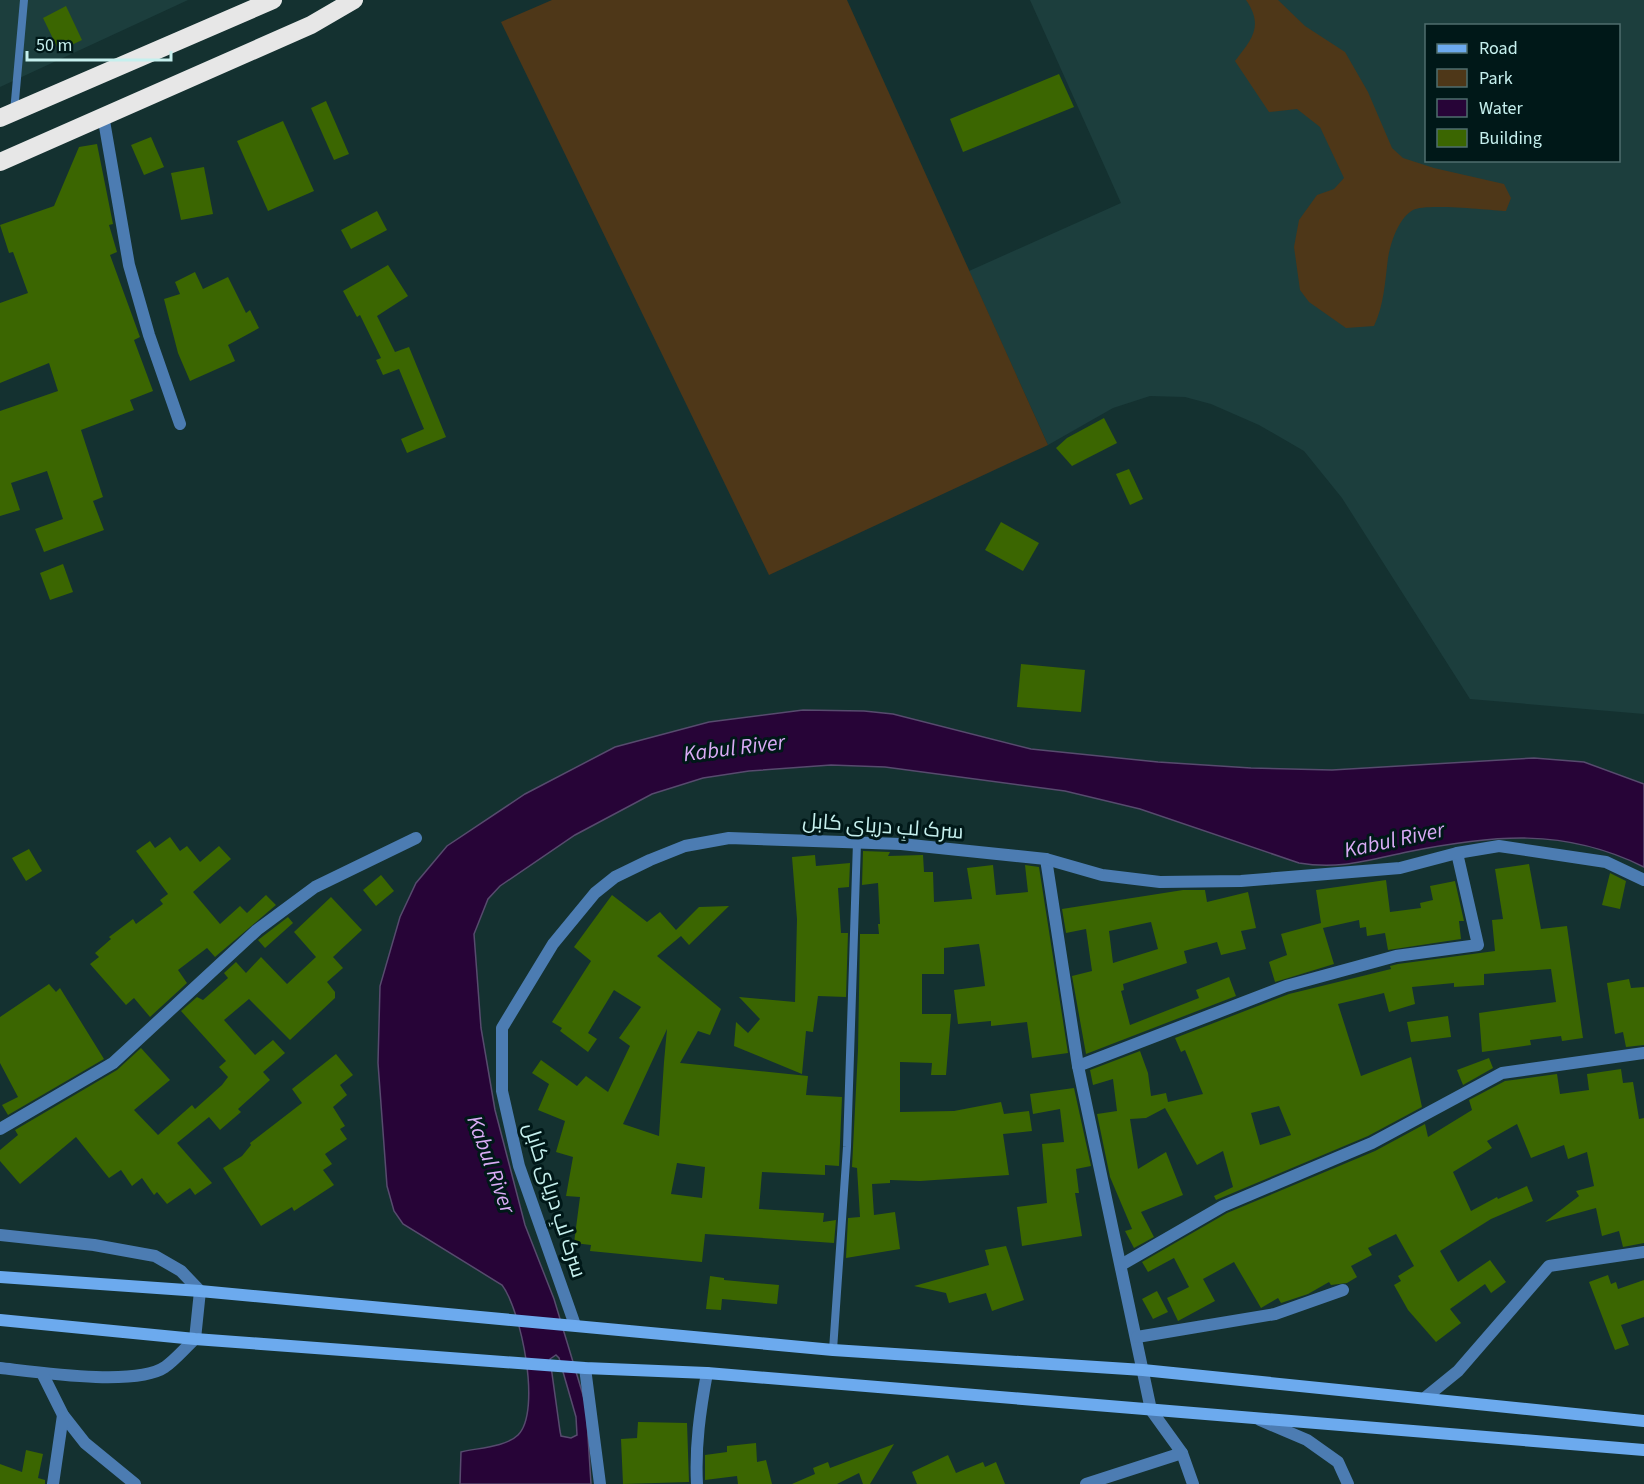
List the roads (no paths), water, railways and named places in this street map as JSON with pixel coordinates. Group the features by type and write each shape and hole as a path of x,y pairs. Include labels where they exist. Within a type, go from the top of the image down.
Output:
{"highway":[{"path":"7,115 273,0"},
{"path":"0,162 311,25 349,1"}],"main road":[{"path":"0,1277 200,1292 834,1350 1143,1370 1644,1421"},
{"path":"0,1320 195,1339 408,1353 583,1368 707,1373 1644,1450"}],"street":[{"path":"103,115 129,265 149,335 180,424"},
{"path":"0,1129 113,1063 257,930 315,887 416,838"},
{"name":"سرک لبِ دریای کابل","path":"572,1325 519,1166 502,1091 502,1028 513,1006 553,944 595,893 615,877 650,860 685,846 729,838 857,842 901,844 1046,859 1101,875 1160,882 1241,881 1400,868 1457,853 1499,846 1606,862 1644,880"},
{"path":"1078,1066 1286,986 1396,956 1478,945 1457,853"},
{"path":"1046,859 1078,1066 1151,1410 1182,1453 1193,1484"},
{"path":"1121,1265 1223,1206 1372,1143 1502,1073 1644,1053"},
{"path":"0,1236 94,1245 155,1256 181,1271 200,1292 195,1339 164,1368 152,1373 127,1377 42,1373 0,1368"},
{"path":"1426,1397 1458,1371 1549,1266 1644,1252"},
{"path":"1137,1337 1275,1314 1343,1290"},
{"path":"583,1368 600,1484"},
{"path":"42,1373 63,1415 85,1443 135,1484"},
{"path":"697,1484 695,1461 699,1414 707,1373"},
{"path":"53,1484 63,1415"},
{"path":"1253,1417 1307,1440 1338,1462 1348,1484"},
{"path":"1086,1484 1182,1453"}],"lane":[{"path":"7,115 24,0"},
{"path":"834,1350 847,1147 857,842"}],"water":[{"name":"Kabul River","path":"803,710 864,711 893,714 1031,749 1158,762 1251,768 1332,770 1534,758 1584,762 1644,784 1644,867 1585,845 1527,838 1438,846 1341,865 1314,865 1299,863 1140,809 1065,791 885,767 831,765 749,771 703,778 652,794 575,835 500,886 488,899 474,934 481,1028 495,1110 525,1225 554,1299 586,1405 591,1484 460,1484 461,1452 513,1439 525,1423 528,1405 526,1360 516,1316 502,1285 403,1224 394,1211 387,1186 378,1063 380,986 400,917 416,883 447,846 525,794 615,747 709,722","holes":["556,1355 559,1358 576,1417 577,1435 571,1438 561,1436 560,1431 550,1359"]}]}
